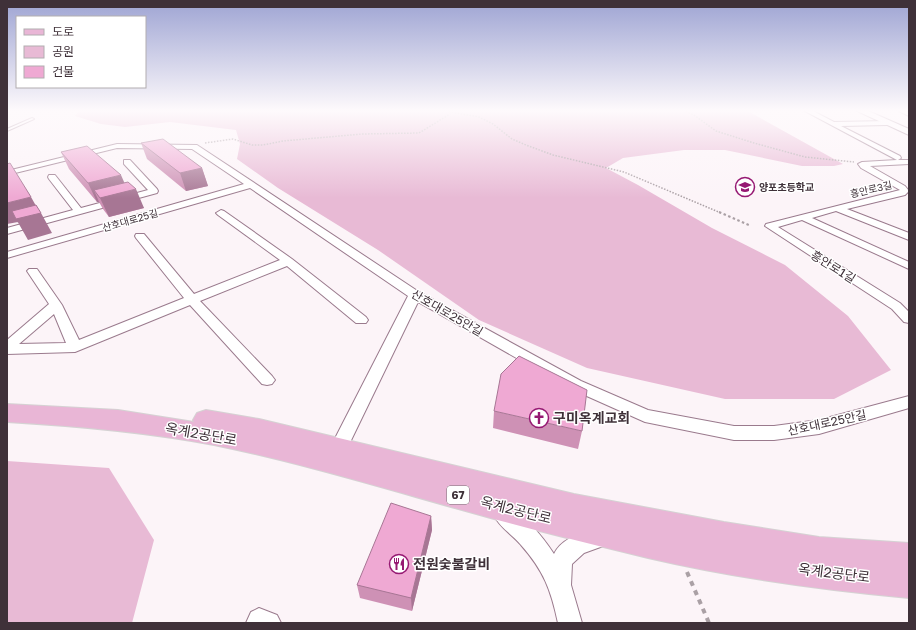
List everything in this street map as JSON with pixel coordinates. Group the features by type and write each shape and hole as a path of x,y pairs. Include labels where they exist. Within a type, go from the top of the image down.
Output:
{"main road":[{"name":"옥계2공단로","path":"7,402 52,404 159,413 259,429 488,504 612,534 728,558 832,574 909,581"},
{"name":"옥계2공단로","path":"7,413 125,421 214,435 335,455 581,509 724,537 819,553 909,560"}],"street":[{"path":"862,139 897,158"},
{"name":"산호대로25안길","path":"7,173 117,146 194,147 415,295 576,385 645,416 734,433 774,433 819,427 909,402"},
{"path":"7,231 154,191 127,162"},
{"name":"흥안로3길","path":"863,164 909,162"},
{"name":"흥안로3길","path":"770,226 904,192 902,188 863,164"},
{"path":"52,177 79,211"},
{"name":"산호대로25길","path":"7,255 252,185"},
{"path":"837,208 909,237"},
{"path":"221,213 288,262 361,320"},
{"path":"802,217 909,266"},
{"name":"흥안로1길","path":"770,226 896,306 909,319"},
{"path":"140,236 193,301 267,380"},
{"path":"7,348 76,347 288,262"},
{"path":"33,271 56,305 76,347"},
{"path":"335,455 415,295"},
{"path":"896,306 909,301"},
{"path":"7,348 56,305"},
{"path":"488,504 514,522 531,541 547,563 560,585 570,623"},
{"path":"560,585 562,562 568,551 581,543 612,534"},
{"path":"258,623 259,620 268,623"}],"path":[{"path":"188,147 208,142 219,142 231,139"},
{"path":"234,139 252,145 263,145 300,139"},
{"path":"513,139 553,155 624,172 750,226"},
{"path":"746,139 805,157 842,160 863,164"},
{"path":"676,548 709,623"}],"green space":[{"path":"239,139 799,139 843,164 834,166 802,166 725,150 684,150 623,158 606,168 712,228 785,265 848,316 891,370 834,399 725,399 587,368 479,320 378,250 278,188 237,159 240,144"},
{"path":"7,461 109,468 154,540 132,623 7,623"}],"building":[{"path":"164,139 202,168 180,173 141,143"},
{"path":"87,146 121,175 88,183 61,152"},
{"path":"10,163 31,197 7,203 7,164"},
{"path":"128,182 136,189 100,198 94,190"},
{"path":"36,205 41,213 16,219 12,211"},
{"name":"구미옥계교회","path":"519,356 587,390 582,431 494,411 501,374"},
{"name":"전원숯불갈비","path":"391,503 431,516 411,598 357,585"}],"place":[{"name":"양포초등학교","path":"745,187"},
{"name":"구미옥계교회","path":"539,418"},
{"name":"전원숯불갈비","path":"399,564"}]}
